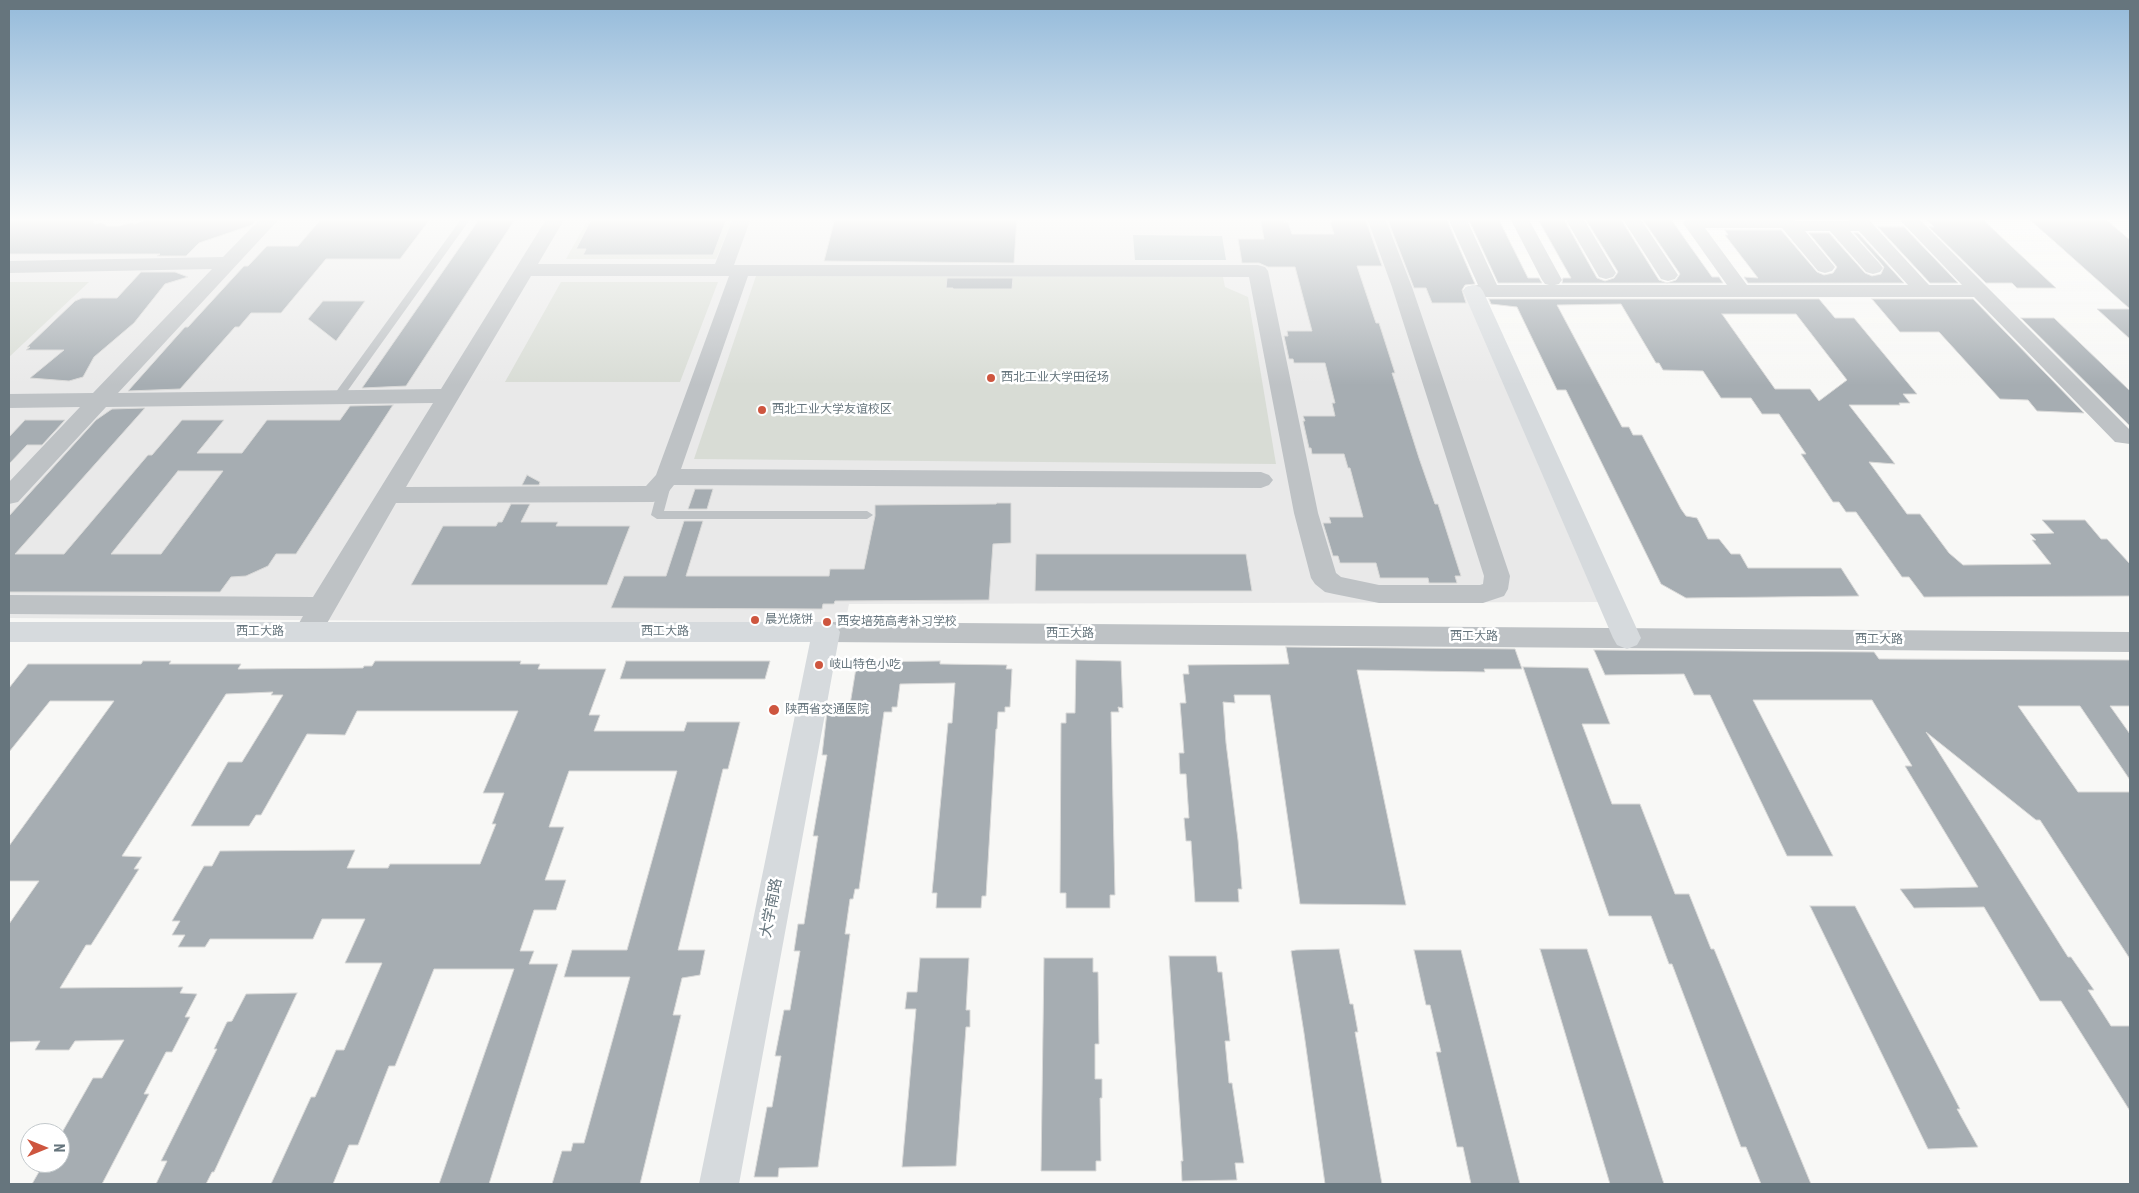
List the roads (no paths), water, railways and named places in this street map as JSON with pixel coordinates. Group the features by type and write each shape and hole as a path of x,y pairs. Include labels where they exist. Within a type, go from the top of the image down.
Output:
{"street":[{"path":"9,496 220,274"},
{"path":"308,632 321,607 523,274"},
{"path":"390,495 652,494 667,477 730,274"},
{"path":"1259,274 1306,513 1324,578 1334,585 1379,594 1483,594 1495,589 1497,576 1397,274"},
{"path":"1476,274 1627,638"},
{"path":"1549,274 1552,280"},
{"path":"1728,274 1741,291"},
{"path":"1908,274 1924,291"},
{"path":"1961,274 2123,437 2130,437"},
{"path":"1482,291 1978,291"},
{"path":"9,401 449,396"},
{"path":"667,477 1261,480"},
{"path":"9,605 321,607"},
{"name":"西工大路","path":"9,632 826,632 2130,642"},
{"name":"大学南路","path":"719,1184 826,632"}],"lane":[{"path":"337,398 427,274"},
{"path":"667,477 657,515 867,515"}],"place":[{"name":"西北工业大学田径场","path":"991,378"},
{"name":"西北工业大学友谊校区","path":"762,410"},
{"name":"晨光烧饼","path":"755,620"},
{"name":"西安培苑高考补习学校","path":"827,622"},
{"name":"岐山特色小吃","path":"819,665"},
{"name":"陕西省交通医院","path":"774,710"}]}
